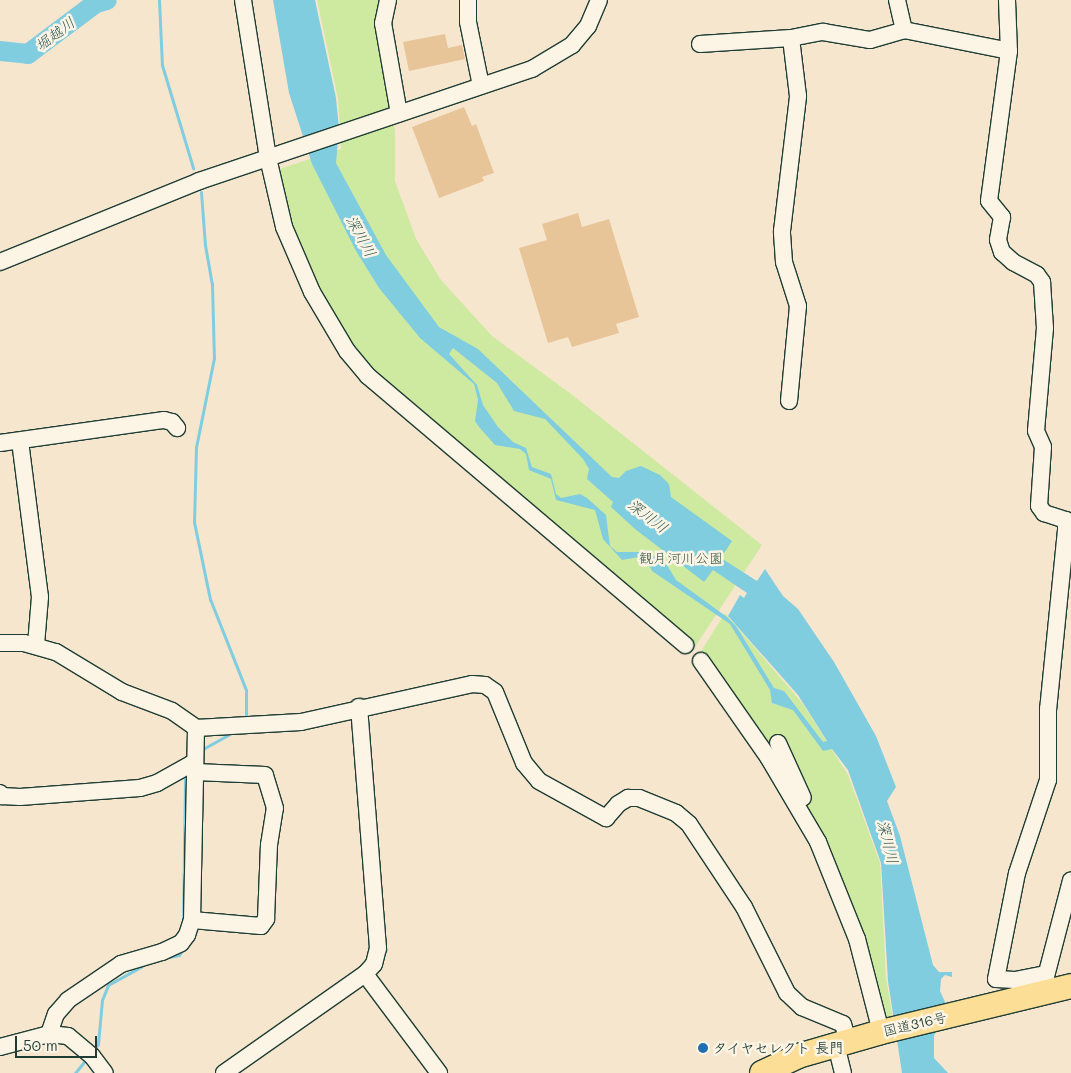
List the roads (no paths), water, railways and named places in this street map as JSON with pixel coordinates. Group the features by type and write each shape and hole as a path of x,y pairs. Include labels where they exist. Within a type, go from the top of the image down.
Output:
{"highway":[{"name":"国道316号","path":"762,1073 798,1056 885,1031 969,1011 1044,983 1071,986"}],"street":[{"path":"243,0 284,227 312,292 347,351 368,376 685,645"},
{"path":"388,0 383,22 397,115"},
{"path":"468,0 468,22 481,86"},
{"path":"0,262 199,181 532,69 572,45 588,26 599,0"},
{"path":"897,0 904,30"},
{"path":"1007,0 1009,51 989,201 1002,217 998,240 1002,252 1013,262 1037,275 1042,282 1045,328 1036,431 1043,447 1039,506 1044,513 1066,520 1066,530 1048,709 1048,780 1017,873 996,979 1044,983 1071,880"},
{"path":"700,44 790,38 823,32 870,40 904,30 1009,51"},
{"path":"789,401 798,306 784,262 782,231 798,96 790,38"},
{"path":"0,439 20,440 164,420 172,422 177,428"},
{"path":"20,440 40,597 36,645"},
{"path":"0,643 36,645 56,652 122,692 172,711 196,728 301,722 359,707 472,684 485,685 495,692 524,763 539,781 606,818 618,804 628,798 639,798 676,813 689,824 744,907 787,993 802,1007 842,1024 843,1073"},
{"path":"701,661 768,757 812,831 836,883 857,939 885,1031"},
{"path":"224,1073 364,974 374,964 378,948 359,707"},
{"path":"49,1034 56,1014 68,1000 121,964 181,943 192,920 196,728"},
{"path":"778,743 812,819 812,831"},
{"path":"0,793 2,796 20,797 140,788 157,783 190,764 195,769 265,775 275,808 269,845 266,919 261,926 192,920"},
{"path":"364,974 439,1073"},
{"path":"0,1047 49,1034 68,1036 82,1046 105,1073"}],"water":[{"name":"深川川","path":"273,0 315,0 336,98 339,129 336,163 386,255 439,327 478,349 612,477 619,478 626,471 641,466 660,475 669,484 671,497 732,541 721,558 757,581 765,569 783,596 798,609 834,662 876,736 896,787 887,801 900,836 933,965 939,972 952,972 952,977 945,975 941,979 940,991 946,1004 934,1036 934,1058 948,1073 902,1073 888,981 881,863 848,770 832,749 823,751 793,710 772,703 770,690 730,624 652,571 644,556 622,560 603,539 595,510 556,500 551,479 529,470 526,454 520,449 495,445 479,427 475,421 478,400 474,384 420,338 379,288 356,251 312,164 289,93","holes":["453,348 497,383 514,411 545,419 583,459 589,469 587,479 613,502 611,507 635,529 704,582 713,570 747,593 744,598 740,595 728,616 798,695 827,741 823,742 784,691 774,688 736,626 727,617 676,580 667,565 648,552 617,552 610,546 606,515 587,498 580,494 561,498 556,494 551,474 532,467 526,448 513,442 498,427 483,405 477,385 449,354"]}],"waterway":[{"name":"堀越川","path":"0,51 28,54 96,3 107,0"},
{"path":"159,0 162,65 193,168"},
{"path":"201,192 205,245 212,284 214,358 196,447 194,522 210,599 246,690 246,720"},
{"path":"201,750 233,732"},
{"path":"183,925 185,774"},
{"path":"169,957 179,955 182,950"},
{"path":"92,1051 98,1044 102,1000 108,985 142,966"},
{"path":"75,1073 87,1058"}],"place":[{"name":"タイヤセレクト 長門","path":"703,1048"}],"park label":[{"name":"観月河川公園","path":"681,558"}]}
